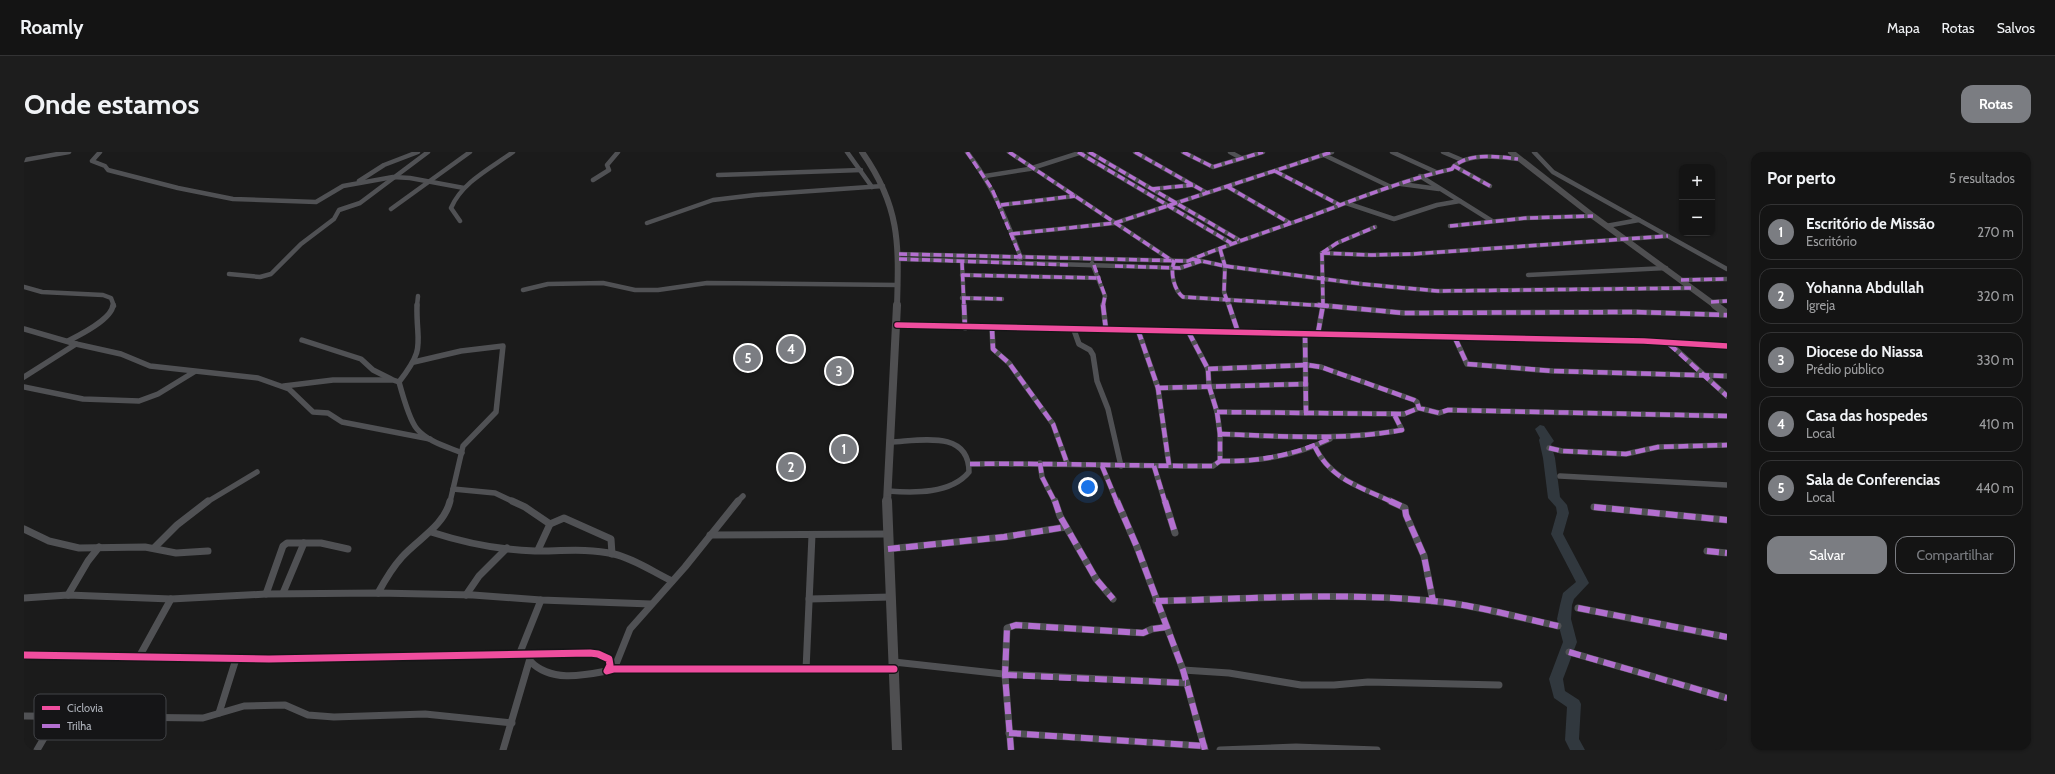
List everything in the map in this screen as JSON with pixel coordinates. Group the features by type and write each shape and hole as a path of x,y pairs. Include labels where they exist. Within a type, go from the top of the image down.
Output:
{"main road":[{"path":"862,152 883,186 895,219 899,257 888,491 888,549 897,750"},
{"path":"1511,152 1518,159 1606,226 1666,268 1727,315"}],"street":[{"path":"24,160 69,152"},
{"path":"100,152 92,161 105,166 108,170 156,181 178,188 234,199 316,202 338,188 350,184 393,177 410,178 464,188"},
{"path":"350,184 384,166 418,152"},
{"path":"230,274 260,277 271,274 294,253 301,244 334,219 339,210 360,204 393,177 428,152"},
{"path":"391,209 470,152"},
{"path":"460,220 451,208 454,200 464,188 513,152"},
{"path":"594,180 609,170 607,165 618,152"},
{"path":"846,152 862,170 872,187"},
{"path":"967,152 985,176 1001,206 1021,258"},
{"path":"1008,152 1033,167 1115,223 1173,265 1179,295 1404,313 1636,312 1727,315"},
{"path":"985,176 1033,167 1080,152 1231,243"},
{"path":"1089,152 1239,240"},
{"path":"1135,152 1207,193"},
{"path":"1183,152 1208,166 1213,167 1263,152"},
{"path":"1230,152 1241,158"},
{"path":"1012,234 1115,223 1332,152"},
{"path":"1392,152 1436,172"},
{"path":"1443,152 1462,160"},
{"path":"1534,152 1553,172 1727,268"},
{"path":"1324,155 1391,187"},
{"path":"899,257 1010,264 1094,266 1173,265 1420,176 1452,169 1462,160 1481,156 1518,159"},
{"path":"1454,166 1490,186"},
{"path":"718,175 862,170"},
{"path":"1274,171 1340,205"},
{"path":"1119,176 1125,173"},
{"path":"1420,176 1492,221"},
{"path":"1400,184 1441,189"},
{"path":"1152,189 1193,185"},
{"path":"646,222 661,220 698,204 726,198 883,186"},
{"path":"1228,187 1290,223"},
{"path":"1001,206 1075,196"},
{"path":"1346,203 1394,219 1437,205 1460,201"},
{"path":"1450,226 1492,221 1593,216"},
{"path":"1606,226 1639,220"},
{"path":"1322,253 1337,243 1374,227"},
{"path":"1322,253 1389,256 1668,236"},
{"path":"1220,249 1225,266 1224,274 1226,299 1238,332"},
{"path":"1318,333 1323,306 1322,253"},
{"path":"899,257 1021,258 1188,267 1201,261"},
{"path":"1010,264 1021,258"},
{"path":"1192,259 1225,266 1323,279 1438,290 1490,289 1553,291 1691,288"},
{"path":"1090,261 1094,266 1105,296 1103,306 1106,330"},
{"path":"962,262 962,298 965,328"},
{"path":"1003,263 1004,275"},
{"path":"1528,274 1666,268"},
{"path":"962,275 1099,278"},
{"path":"1681,280 1727,279"},
{"path":"523,290 548,284 603,283 635,290 658,290 707,284 898,285"},
{"path":"24,287 42,292 102,295 111,298 114,307 110,312 90,328 68,341"},
{"path":"418,296 415,306 419,345 414,362 400,382 403,396 417,429 430,439"},
{"path":"962,298 1002,299"},
{"path":"1711,302 1727,301"},
{"path":"897,325 992,329 1318,333 1455,338 1668,342 1704,346 1727,346"},
{"path":"24,329 76,344 114,352 150,366 258,378 295,393 313,412 328,413 342,422 430,439 462,453"},
{"path":"992,329 992,347 1009,363 1053,424 1066,463"},
{"path":"1074,330 1079,344 1090,350 1093,355 1097,381 1108,409 1121,466"},
{"path":"1138,330 1158,388 1165,428 1169,465"},
{"path":"1188,331 1208,368 1210,386 1217,412 1220,434 1220,461"},
{"path":"1305,333 1307,365 1306,412"},
{"path":"1455,338 1467,364 1561,371 1727,376"},
{"path":"302,340 352,355 392,380"},
{"path":"1668,342 1727,396"},
{"path":"24,377 76,344"},
{"path":"378,593 399,560 430,532 449,506 462,453 467,440 491,420 496,412 503,346 461,351 414,362"},
{"path":"1208,368 1307,365 1321,367 1414,400 1417,402 1419,408"},
{"path":"24,387 83,399 139,401 158,394 194,372"},
{"path":"280,386 333,380 392,380 400,382"},
{"path":"1158,388 1306,384"},
{"path":"1217,412 1404,414 1419,408 1438,413 1448,410 1727,416"},
{"path":"1220,434 1331,438 1373,435 1402,430 1394,414"},
{"path":"970,464 1066,463 1102,466 1213,466 1218,464 1220,461 1256,461 1296,453 1315,447 1331,438"},
{"path":"888,491 938,489 954,485 963,480 968,473 970,464 965,453 959,446 949,443 890,442"},
{"path":"1550,448 1562,451 1626,454 1658,447 1727,445"},
{"path":"1315,447 1321,459 1336,475 1405,508 1406,515 1424,556 1433,601"},
{"path":"1040,463 1042,477 1054,498 1066,527 1085,557 1096,579 1113,599"},
{"path":"1009,733 1205,748 1183,670 1137,547 1102,466"},
{"path":"1154,466 1175,533"},
{"path":"154,548 174,526 196,508 216,494 257,472"},
{"path":"1560,476 1727,485"},
{"path":"453,489 495,494 525,507 550,524"},
{"path":"611,670 630,629 672,581 731,508 743,496"},
{"path":"1594,507 1727,520"},
{"path":"538,550 550,524 564,518 611,539 612,554"},
{"path":"888,549 1004,537 1066,527"},
{"path":"24,529 50,541 79,548 154,548 160,551 176,553 208,550"},
{"path":"430,532 457,540 507,548 612,554 627,557 657,575 672,581"},
{"path":"710,535 888,534"},
{"path":"806,670 812,535"},
{"path":"266,594 284,545 289,543 321,543 348,549"},
{"path":"283,593 304,543"},
{"path":"68,595 88,561 99,547"},
{"path":"466,595 479,576 507,548"},
{"path":"1707,551 1727,554"},
{"path":"24,598 68,595 171,599 283,593 378,593 466,595 541,600 651,604"},
{"path":"809,599 891,597"},
{"path":"1156,601 1264,601 1349,597 1433,601 1502,612 1558,626"},
{"path":"139,657 171,599"},
{"path":"519,655 541,600"},
{"path":"1578,608 1727,637"},
{"path":"1011,750 1005,675 1007,628 1016,626 1143,633 1152,629 1167,627"},
{"path":"1569,652 1727,698"},
{"path":"24,655 236,659 519,655 531,658 590,653 598,654 608,659 611,670"},
{"path":"531,658 538,670 546,673 563,674 611,670 806,670 894,666 1005,675 1186,683"},
{"path":"503,750 531,658"},
{"path":"220,713 236,659"},
{"path":"1183,670 1229,673 1301,685 1334,685 1368,682 1499,685"},
{"path":"166,719 203,718 244,706 285,705 308,715 334,717 425,714 512,724"},
{"path":"37,750 43,740"},
{"path":"1220,750 1296,747 1376,750"}],"waterway":[{"path":"1540,429 1549,441 1544,440 1549,458 1554,498 1561,505 1563,513 1557,534 1583,583 1568,597 1564,619 1570,642 1556,679 1559,694 1574,704 1572,740 1578,750"}],"marked path":[{"path":"967,152 985,176 999,202 1021,258"},
{"path":"1009,152 1174,262 1172,268 1177,292 1183,297 1282,302 1404,313 1635,312 1727,315"},
{"path":"1078,152 1231,243"},
{"path":"1089,152 1239,240"},
{"path":"1135,152 1207,193"},
{"path":"1183,152 1208,166 1213,167 1263,152"},
{"path":"1012,234 1115,223 1332,152"},
{"path":"1490,186 1454,166 1459,162 1474,157 1518,159"},
{"path":"899,254 1179,262 1188,261 1231,243 1273,230 1420,176 1452,169 1454,166"},
{"path":"1275,171 1340,205"},
{"path":"1152,189 1193,185"},
{"path":"1228,187 1290,223"},
{"path":"1001,205 1075,196"},
{"path":"1450,226 1527,218 1593,216"},
{"path":"1322,253 1337,243 1375,227"},
{"path":"1322,253 1371,255 1413,254 1668,236"},
{"path":"1220,249 1225,266 1224,292 1238,332"},
{"path":"1318,333 1323,306 1322,253"},
{"path":"899,259 1069,265"},
{"path":"1192,259 1225,266 1362,284 1438,291 1490,289 1553,291 1691,288"},
{"path":"1115,266 1180,268 1201,261"},
{"path":"962,262 965,328"},
{"path":"1094,265 1105,296 1103,306 1106,330"},
{"path":"962,275 1099,278"},
{"path":"1681,280 1727,279"},
{"path":"962,298 1002,299"},
{"path":"1711,302 1727,301"},
{"path":"992,329 993,349 1009,363 1053,424 1067,463"},
{"path":"1138,330 1158,388 1165,428 1169,465"},
{"path":"970,464 1040,463 1102,466 1213,466 1218,464 1220,461 1220,434 1217,412 1209,386 1208,369 1188,331"},
{"path":"1305,333 1306,413"},
{"path":"1455,338 1467,364 1553,371 1727,376"},
{"path":"1669,344 1727,396"},
{"path":"1208,369 1307,365 1321,367 1414,400 1417,402 1419,408 1439,413 1448,410 1727,416"},
{"path":"1158,388 1306,384"},
{"path":"1217,412 1404,414 1419,408"},
{"path":"1220,434 1331,438 1373,435 1402,430 1394,414"},
{"path":"1220,461 1249,461 1277,457 1291,454 1331,438"},
{"path":"1549,448 1562,451 1626,454 1658,447 1727,445"},
{"path":"1315,447 1321,459 1336,475 1405,508 1406,515 1424,556 1433,601"},
{"path":"1040,463 1042,477 1054,498 1060,516 1085,557 1096,579 1113,599"},
{"path":"1102,466 1137,547 1183,670 1205,750"},
{"path":"1154,466 1175,533"},
{"path":"1594,507 1727,520"},
{"path":"888,549 1004,537 1066,527"},
{"path":"1707,551 1727,553"},
{"path":"1156,601 1369,597 1433,601 1474,607 1558,626"},
{"path":"1578,608 1727,637"},
{"path":"1011,750 1005,675 1007,628 1016,625 1143,633 1152,629 1167,627"},
{"path":"1569,652 1727,698"},
{"path":"1005,675 1186,683"},
{"path":"1009,733 1204,746"}],"cycle path":[{"path":"897,325 1022,329 1335,334 1521,340 1644,341 1706,346 1727,346"},
{"path":"24,655 269,659 590,653 598,654 609,659 610,665 607,671 614,669 894,669"}],"place":[{"name":"Casa das hospedes","path":"791,349"},
{"name":"Sala de Conferencias","path":"748,358"},
{"name":"Diocese do Niassa","path":"839,371"},
{"name":"Escritório de Missão","path":"844,449"},
{"name":"Yohanna Abdullah","path":"791,467"}]}
